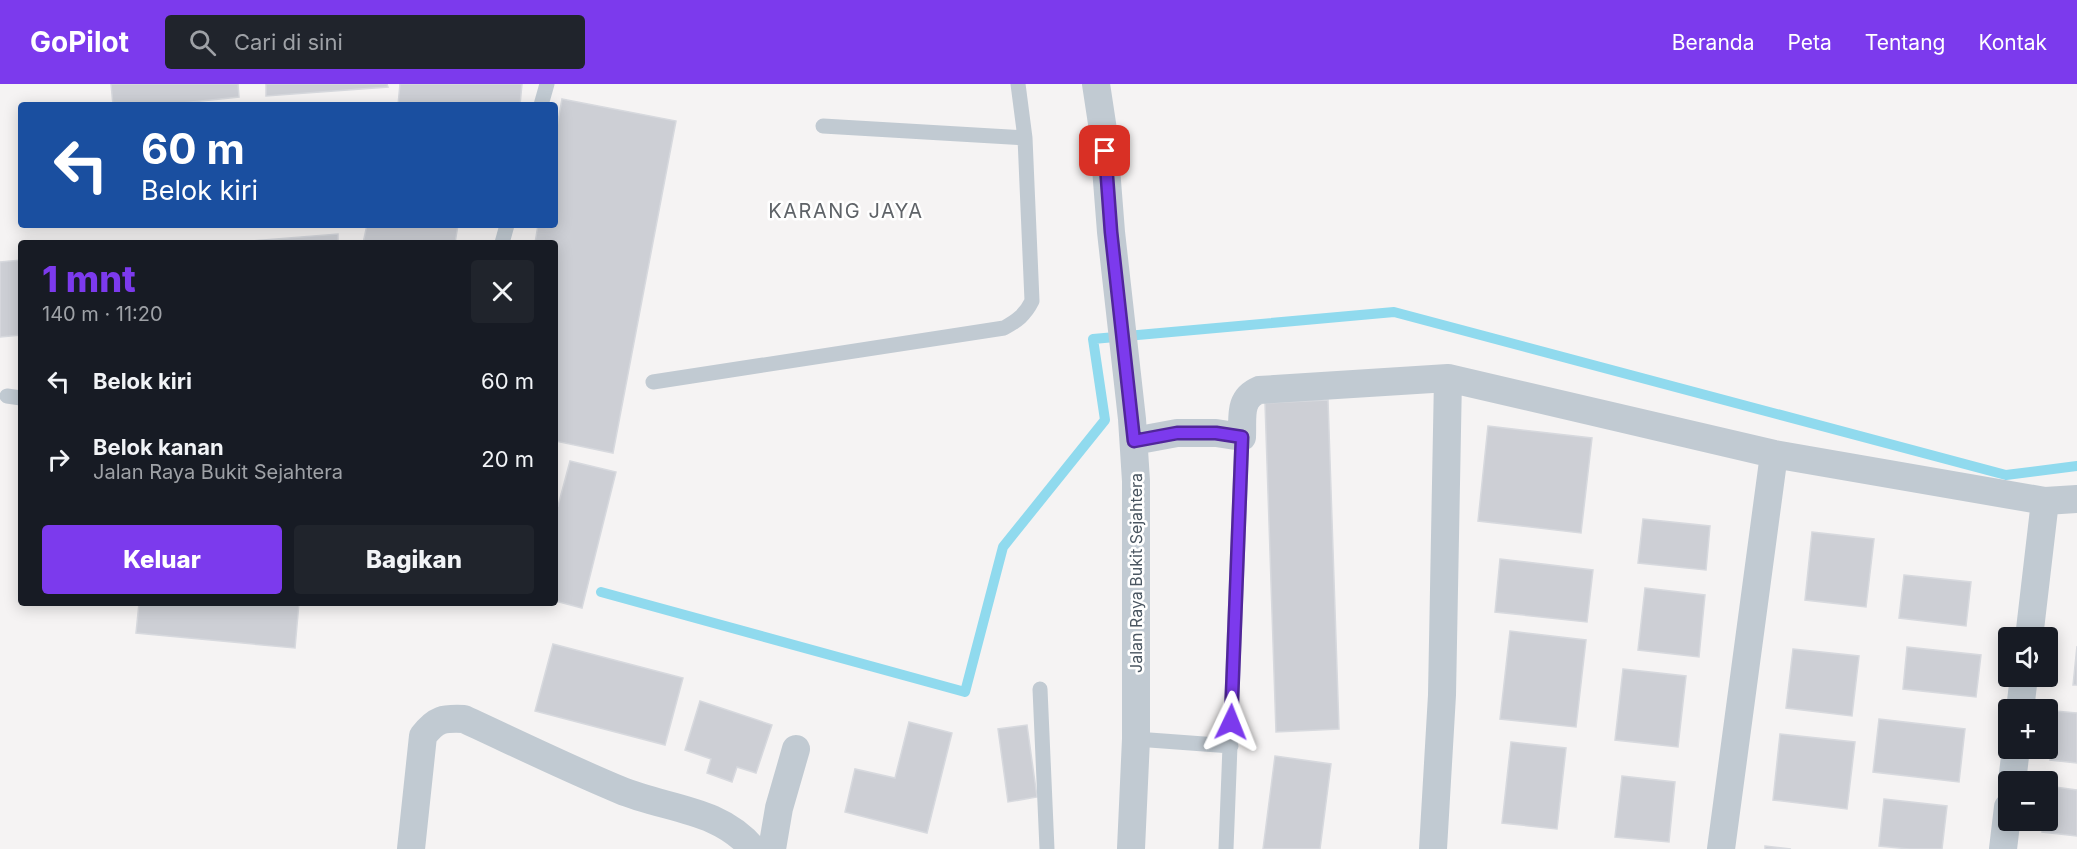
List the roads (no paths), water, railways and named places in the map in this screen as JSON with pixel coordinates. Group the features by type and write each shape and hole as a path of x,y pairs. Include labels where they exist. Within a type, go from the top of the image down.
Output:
{"street":[{"name":"Jalan Raya Bukit Sejahtera","path":"1096,84 1103,130 1136,481 1136,740 1131,849"},
{"path":"1133,430 1216,433 1242,437 1243,406 1250,394 1259,390 1448,378 1774,454 2045,501 2077,499"},
{"path":"1433,849 1442,695 1448,378"},
{"path":"1721,849 1774,454"},
{"path":"2030,627 2045,501"},
{"path":"411,849 423,736 432,724 446,718 464,719 622,791 694,811 725,825 753,849"},
{"path":"772,849 779,808 796,749"},
{"path":"2004,849 2006,831"}],"lane":[{"path":"542,102 547,84"},
{"path":"653,382 1004,328 1016,322 1026,313 1032,302 1025,138 1018,84"},
{"path":"823,126 1025,138"},
{"path":"1226,849 1242,437"},
{"path":"1041,689 1047,849"},
{"path":"1136,740 1231,746"}],"waterway":[{"path":"601,592 965,692 1003,547 1105,420 1093,339 1394,312 2006,475 2077,466"}],"district":[{"name":"KARANG JAYA","path":"846,211"}]}
